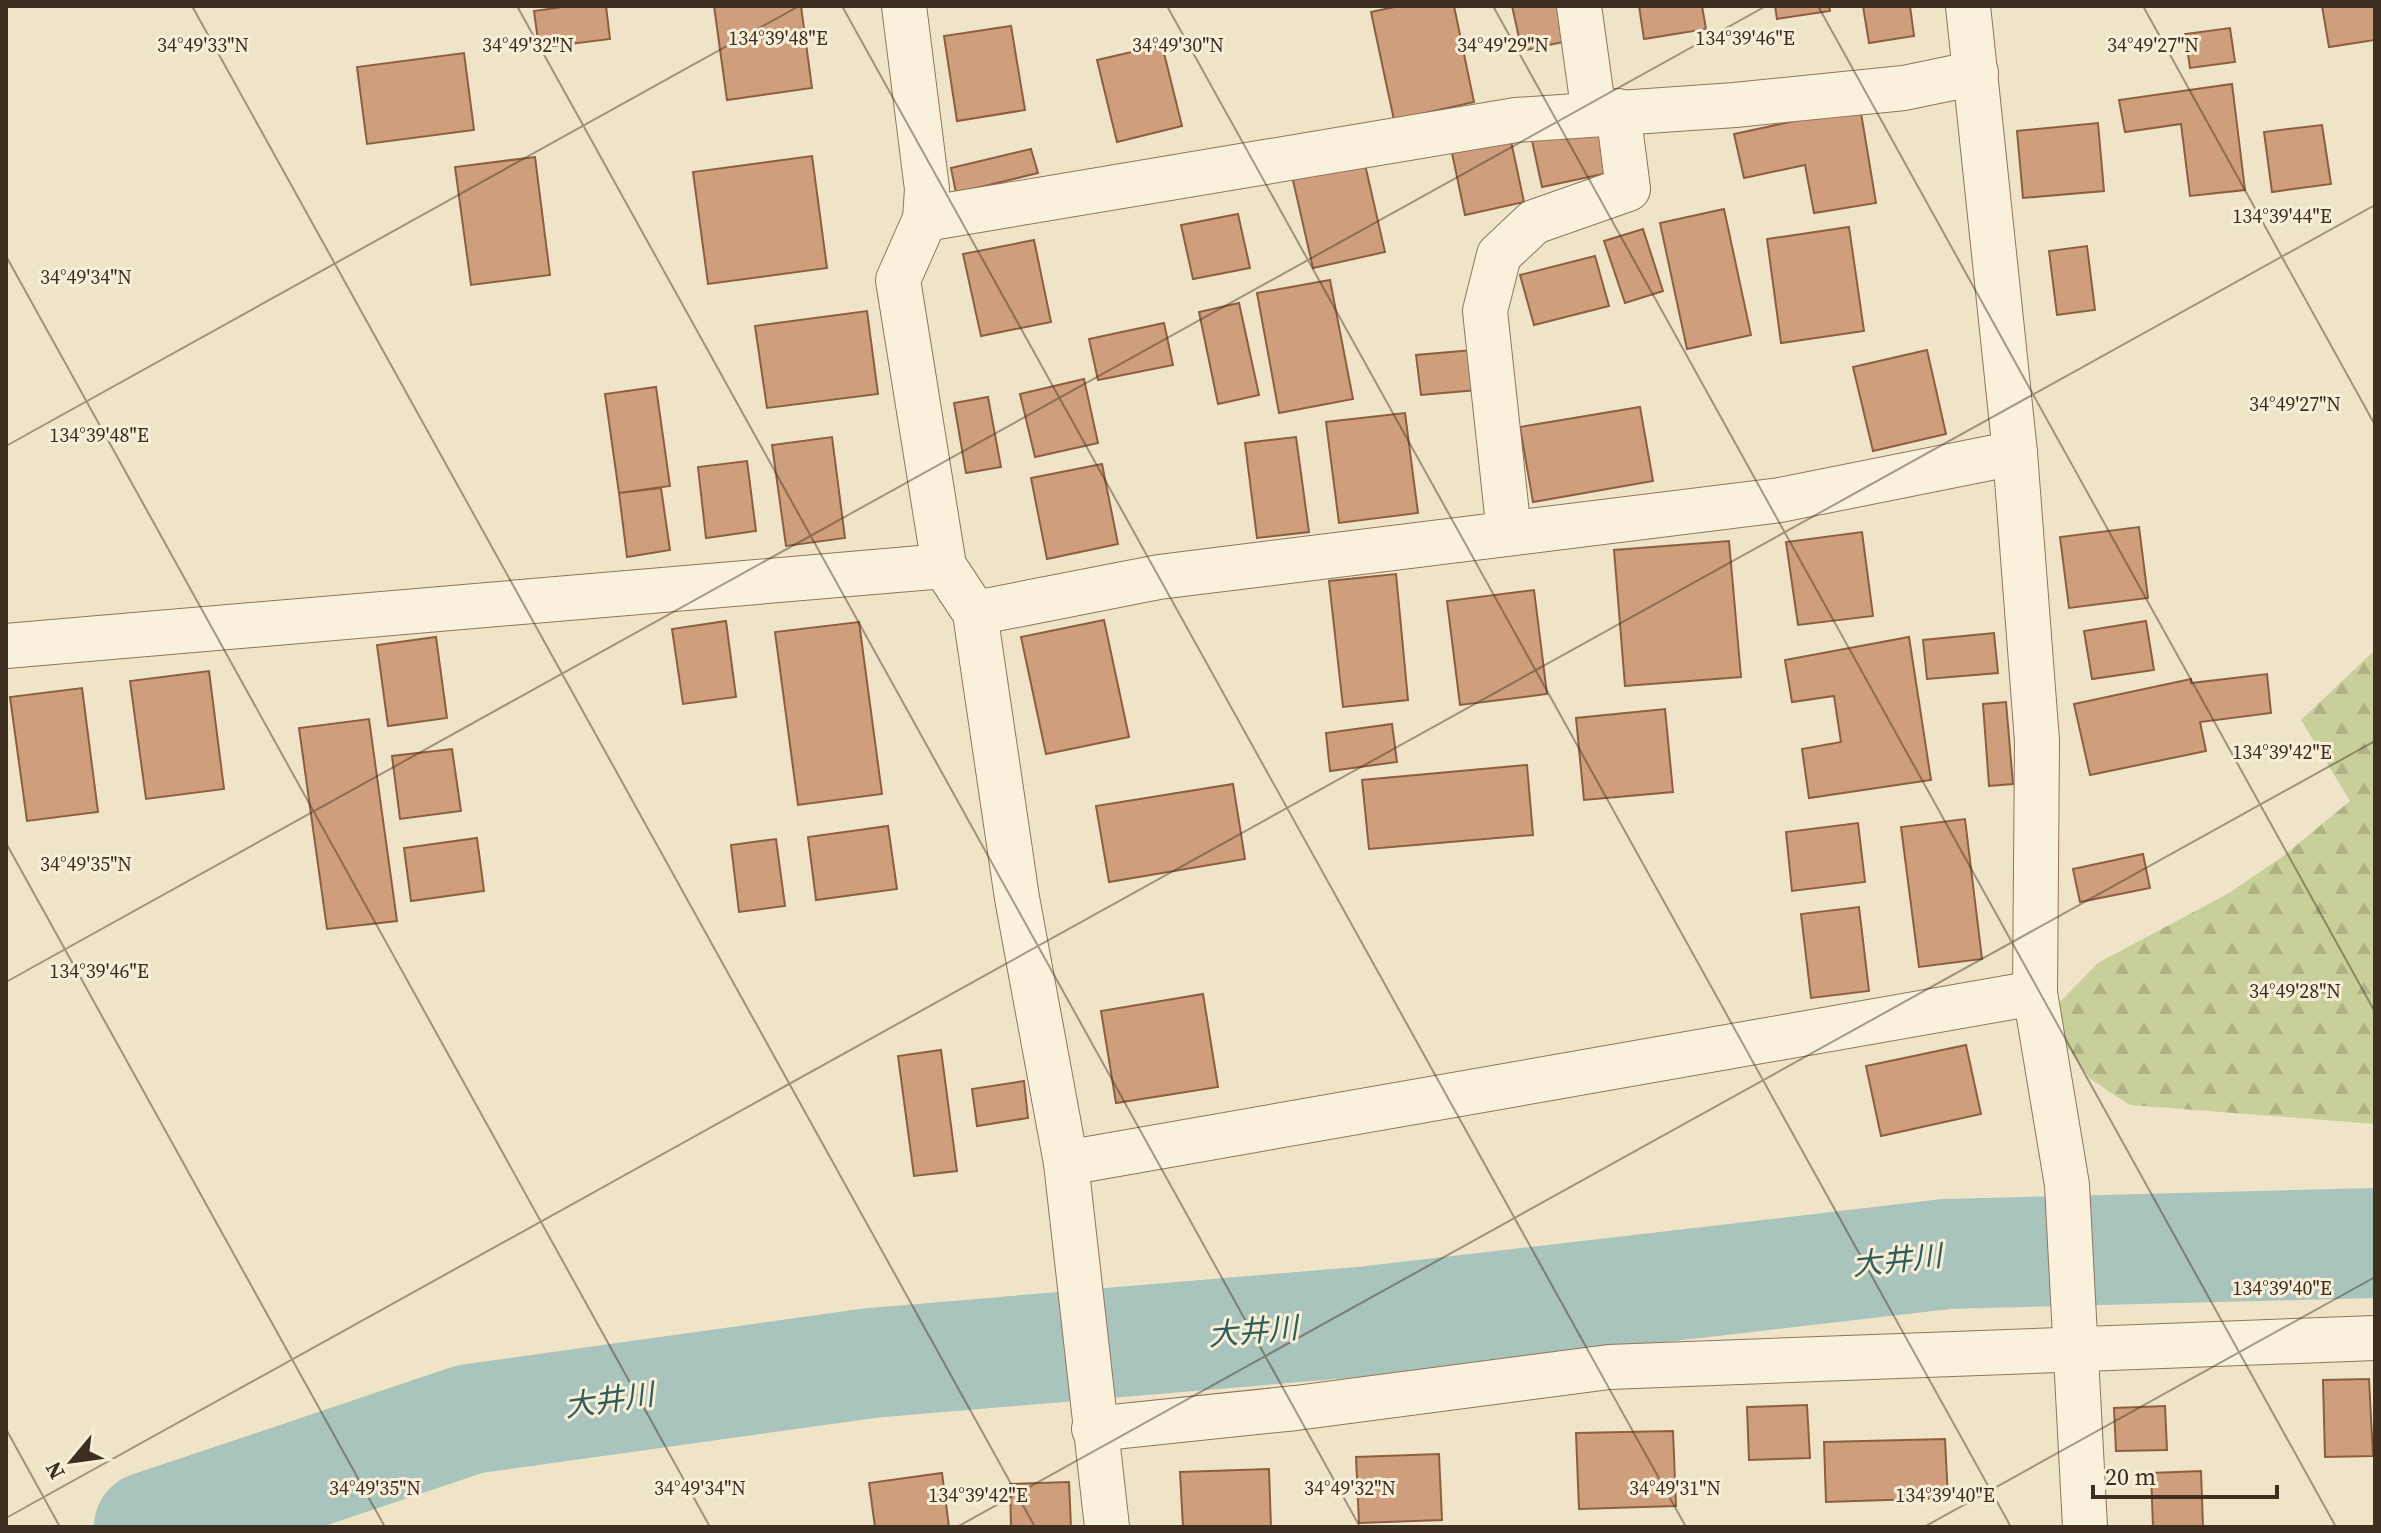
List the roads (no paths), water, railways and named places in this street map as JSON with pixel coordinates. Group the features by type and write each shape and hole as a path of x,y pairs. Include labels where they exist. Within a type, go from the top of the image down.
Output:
{"street":[{"path":"904,6 927,189 925,219 898,280 944,566 975,613 1017,898 1066,1163 1107,1527"},
{"path":"1509,533 1485,311 1499,255 1534,222 1628,189 1579,6"},
{"path":"1968,6 2015,453 2037,741 2035,993 2067,1185 2085,1527"},
{"path":"925,219 1516,120 1735,105 1904,88 1976,73"},
{"path":"975,613 1159,577 1780,500 2015,453"},
{"path":"6,646 944,566"},
{"path":"1066,1163 2035,993"},
{"path":"1094,1429 1296,1408 1609,1367 2375,1338"}],"waterway":[{"name":"大井川","path":"149,1527 470,1419 871,1363 1370,1321 1946,1254 2375,1243"}]}
